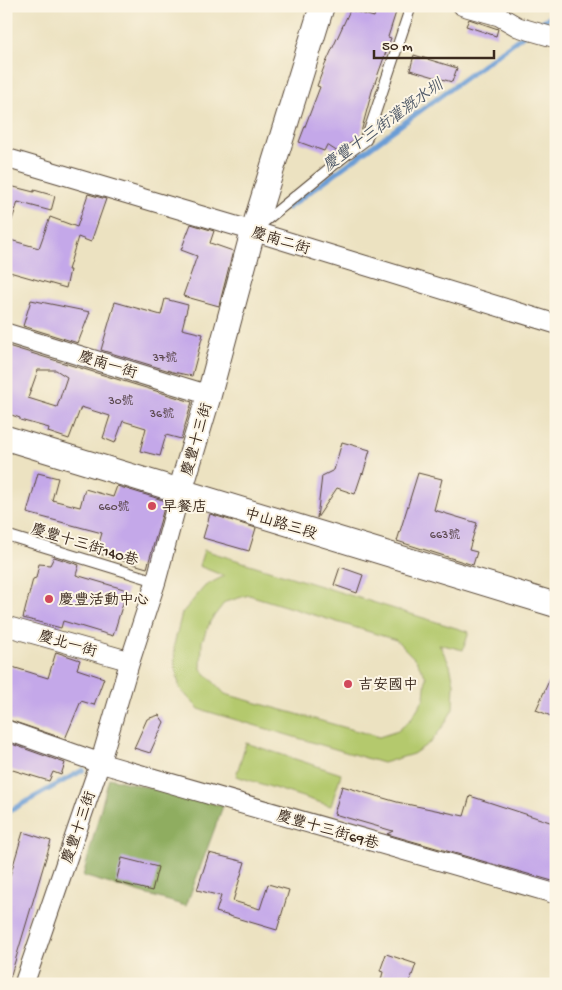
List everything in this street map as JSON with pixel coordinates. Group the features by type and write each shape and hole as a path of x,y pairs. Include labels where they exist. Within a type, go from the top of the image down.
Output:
{"street":[{"name":"慶豐十三街","path":"24,984 100,763 156,581 253,231 322,6"},
{"path":"463,6 498,16 518,27 555,38"},
{"name":"慶南二街","path":"6,158 556,324"},
{"name":"慶南一街","path":"6,333 209,395"},
{"name":"中山路三段","path":"6,438 556,605"},
{"name":"慶北一街","path":"6,626 130,661"},
{"name":"慶豐十三街69巷","path":"6,730 100,763 556,894"}],"lane":[{"path":"253,231 366,140 411,6"},
{"name":"慶豐十三街140巷","path":"6,535 156,581"}],"green space":[{"path":"204,550 469,632 463,650 439,644 450,665 454,683 453,709 444,725 431,742 413,754 383,763 199,709 180,689 175,668 174,645 182,613 205,586 224,576 199,566","holes":["249,595 396,640 416,660 426,677 424,698 411,719 398,731 379,737 225,694 201,669 202,641 211,620 225,602"]},
{"path":"246,743 341,774 331,806 236,776"},
{"path":"109,778 223,806 186,906 83,876"}],"building":[{"path":"377,6 398,6 388,37 391,38 372,91 360,136 338,152 327,145 324,151 299,142 320,87 317,86 324,67 350,10 374,17"},
{"path":"469,19 498,29 496,36 466,26"},
{"path":"414,55 457,68 452,82 410,70"},
{"path":"6,185 55,196 51,211 18,202 9,229 6,228"},
{"path":"88,194 106,199 91,242 78,237 68,270 70,270 66,288 6,271 6,251 10,240 39,248 50,217 77,227"},
{"path":"191,224 214,231 210,243 233,251 219,306 183,296 197,256 181,250"},
{"path":"165,299 188,305 182,329 203,334 192,376 101,350 115,302 161,315"},
{"path":"31,300 90,312 78,343 23,326"},
{"path":"8,346 192,402 181,439 166,435 160,456 140,451 146,428 123,421 115,443 103,438 110,416 81,407 69,439 48,432 49,428 20,420 20,418 6,413 6,352","holes":["38,370 56,370 67,377 57,407 28,398"]},
{"path":"342,442 370,450 363,474 355,494 337,488 317,518 322,476 334,470"},
{"path":"38,473 58,478 52,500 80,507 85,489 113,497 117,486 166,501 147,568 96,553 102,533 27,513"},
{"path":"418,473 442,479 434,510 477,523 469,550 477,552 473,565 397,541"},
{"path":"210,514 256,528 249,551 203,538"},
{"path":"54,557 79,565 76,575 127,590 113,636 63,621 61,628 23,618 39,564 50,565"},
{"path":"340,567 363,575 357,593 334,585"},
{"path":"56,652 80,660 77,669 104,678 94,705 81,701 65,739 6,719 6,665 48,678"},
{"path":"556,665 556,718 536,710"},
{"path":"159,715 164,722 150,753 134,748 147,719"},
{"path":"6,742 65,763 61,775 53,772 49,781 6,768"},
{"path":"342,786 397,802 464,816 470,796 556,824 556,882 387,834 393,831 334,814"},
{"path":"23,832 51,841 10,978 6,978 6,889"},
{"path":"209,853 245,862 233,901 260,909 268,884 289,890 277,930 216,912 221,896 197,890"},
{"path":"122,858 158,867 152,891 116,882"},
{"path":"386,954 416,964 409,984 380,984 383,972 380,971"}],"waterway":[{"name":"慶豐十三街灌溉水圳","path":"536,26 556,12"},
{"name":"慶豐十三街灌溉水圳","path":"288,208 525,34"},
{"name":"慶豐十三街灌溉水圳","path":"6,813 83,770"}],"place":[{"name":"早餐店","path":"152,506"},
{"name":"慶豐活動中心","path":"49,599"},
{"name":"吉安國中","path":"348,684"}]}
